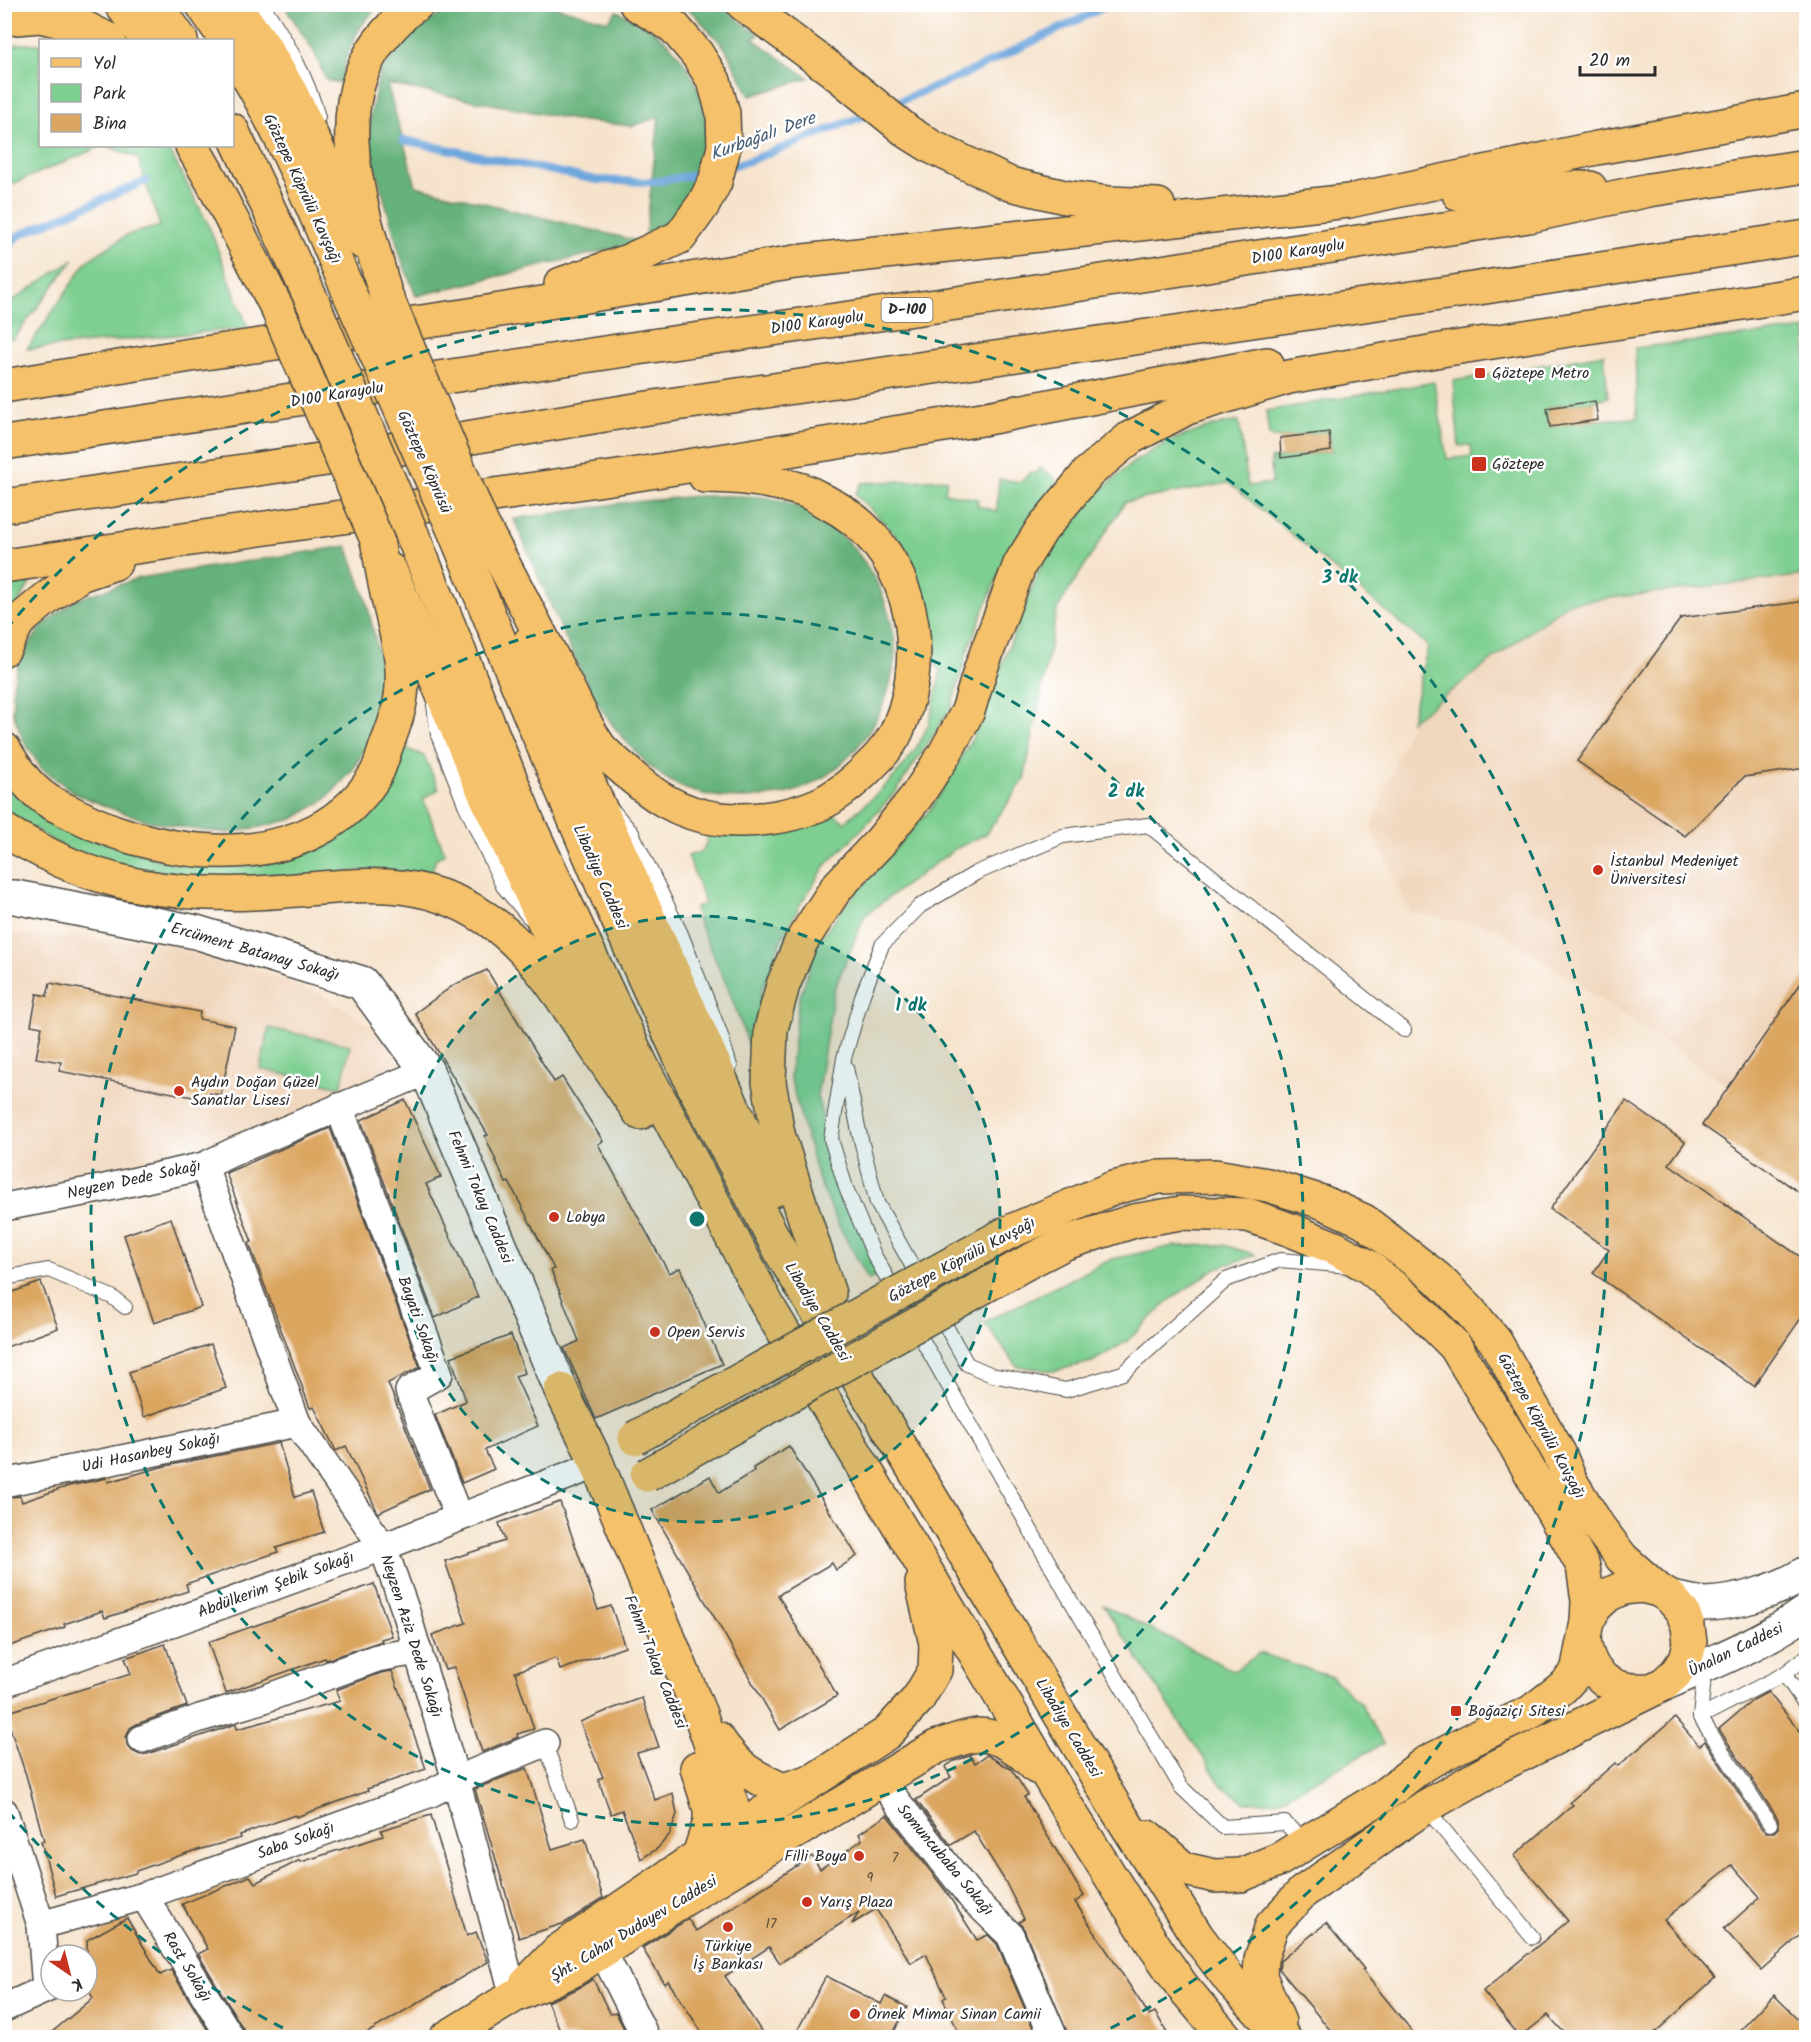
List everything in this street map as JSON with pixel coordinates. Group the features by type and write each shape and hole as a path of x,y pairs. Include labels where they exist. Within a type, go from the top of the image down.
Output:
{"main road":[{"path":"202,4 225,39"},
{"path":"233,4 262,45 301,90 344,177 468,526 535,656 587,779 764,1174 829,1294 938,1509"},
{"path":"344,177 351,138 353,106 360,78 375,45 407,10 417,4"},
{"path":"463,316 628,261 680,237 703,205 715,182 724,147 723,113 714,81 697,54 674,27 636,4"},
{"path":"743,4 832,70 908,132 932,147 1010,184 1065,197 1109,203 1289,208"},
{"path":"134,14 179,39"},
{"path":"4,19 40,16 81,26 107,39"},
{"name":"Göztepe Köprülü Kavşağı","path":"234,54 249,77 292,158 351,297"},
{"path":"1349,201 1598,148 1806,110"},
{"path":"234,134 313,303 412,534 529,825 640,1062 769,1308"},
{"path":"193,147 277,308"},
{"path":"205,147 404,600 477,776 558,952 640,1113"},
{"name":"D100 Karayolu","path":"4,443 964,302 1529,216 1649,190 1806,166"},
{"path":"4,386 191,355 463,316 795,262 1349,201 1566,188 1649,190"},
{"path":"4,506 436,444 640,409 1447,293 1806,237"},
{"path":"829,1294 778,1134 769,1082 771,1029 783,985 801,942 837,887 887,833 916,797 944,755 968,711 981,668 1020,564 1042,529 1089,472 1130,438 1187,408 1289,377 1441,350 1806,293"},
{"name":"Göztepe Köprüsü","path":"351,297 468,526"},
{"path":"4,566 625,476 982,419 1295,358 1441,350"},
{"path":"4,366 191,355"},
{"path":"468,526 599,746 639,783 670,805 700,816 735,820 775,818 819,805 852,783 879,757 899,728 910,689 914,655 913,622 903,585 886,552 865,528 838,508 801,489 731,476 625,476"},
{"name":"Libadiye Caddesi","path":"468,526 581,834 693,1084 783,1256 938,1509 1114,1805 1197,1936 1232,1981 1284,2037"},
{"path":"4,749 19,775 44,799 98,826 142,841 176,848 226,852 260,849 303,837 332,822 355,802 376,773 393,730 402,695 402,655 388,601 377,540"},
{"path":"4,649 18,622 80,575 175,542"},
{"path":"4,830 64,864 130,885 197,894 253,893 376,885 407,887 442,895 467,907 496,925 521,946 556,989 769,1308 1062,1799 1153,1944 1218,2036"},
{"name":"Göztepe Köprülü Kavşağı","path":"588,1466 1009,1232 1113,1188 1159,1177 1215,1176 1268,1185 1322,1202 1364,1221 1437,1278 1496,1341 1559,1453 1570,1480 1598,1527 1622,1558 1664,1594"},
{"name":"Göztepe Köprülü Kavşağı","path":"602,1501 1065,1243 1134,1221 1181,1213 1248,1215 1335,1248 1369,1268 1411,1302 1455,1346 1515,1445 1583,1566 1588,1601 1586,1630"},
{"name":"Fehmi Tokay Caddesi","path":"561,1390 705,1791 710,1809 710,1822 699,1855"},
{"name":"Fehmi Tokay Caddesi","path":"602,1501 700,1714"},
{"name":"Şht. Cahar Dudayev Caddesi","path":"514,1996 558,1951 699,1855 887,1733 918,1699 935,1670 936,1644 915,1552"},
{"path":"1114,1805 1184,1869 1215,1876 1241,1875 1280,1859 1306,1844 1384,1795 1424,1764 1531,1712 1562,1689 1577,1672 1586,1630 1595,1607 1608,1595 1623,1588 1641,1586 1664,1594 1682,1611 1688,1626 1689,1643 1686,1659 1676,1673 1657,1687 1496,1767 1425,1807 1303,1892 1272,1925 1260,1959 1260,1976 1284,2037"},
{"path":"1586,1630 1586,1654 1593,1669 1605,1680 1626,1690 1657,1687"},
{"path":"700,1714 733,1760 752,1776 783,1790 816,1780"},
{"path":"700,1714 740,1828 738,1868"},
{"name":"Şht. Cahar Dudayev Caddesi","path":"514,1996 569,1972 936,1747 978,1735 1005,1742 1026,1755 1062,1799"},
{"path":"446,2037 514,1996"}],"street":[{"name":"Ercüment Batanay Sokağı","path":"4,897 15,897 196,932 362,983 427,1071"},
{"name":"Neyzen Dede Sokağı","path":"4,1207 204,1166 427,1071"},
{"name":"Fehmi Tokay Caddesi","path":"427,1071 561,1390"},
{"name":"Bayati Sokağı","path":"339,1107 439,1374 410,1391 458,1516"},
{"name":"Neyzen Aziz Dede Sokağı","path":"204,1166 297,1424 383,1547 418,1651 456,1780 514,1996"},
{"name":"Udi Hasanbey Sokağı","path":"4,1483 297,1424"},
{"name":"Abdülkerim Şebik Sokağı","path":"4,1683 383,1547 588,1466"},
{"path":"1664,1594 1702,1604 1729,1602 1789,1584 1806,1573"},
{"name":"Ünalan Caddesi","path":"1657,1687 1777,1632 1806,1612"},
{"path":"142,1739 264,1699 377,1658 418,1651"},
{"name":"Saba Sokağı","path":"41,1925 144,1896 431,1793 456,1780 545,1743"},
{"name":"Somuncubaba Sokağı","path":"881,1781 971,1897 1010,1935 1054,2037"},
{"path":"4,2008 46,1989 41,1925 6,1825"},
{"name":"Rast Sokağı","path":"144,1896 231,2037"},
{"path":"602,1950 646,2037"}],"lane":[{"path":"262,4 277,27 301,90"},
{"path":"1306,1844 1285,1823 1223,1827 1181,1788 1079,1616 874,1255 854,1207 831,1139 844,1058 863,994 882,945 920,906 976,873 1063,836 1148,825 1404,1030"},
{"path":"844,1058 877,1203 967,1364 992,1375 1066,1390 1123,1374 1226,1280 1280,1260 1369,1268"},
{"path":"4,1278 49,1270 112,1297 125,1307"},
{"path":"1700,1717 1784,1674 1806,1657"},
{"path":"1705,1666 1700,1717 1770,1824"},
{"path":"1784,1674 1806,1705"},
{"path":"545,1743 572,1820"},
{"path":"1425,1807 1532,1937"}],"shaded area":[{"name":"İstanbul Medeniyet Üniversitesi","path":"1806,575 1806,1139 1496,928 1410,913 1371,828 1411,721 1568,603"},
{"name":"Aydın Doğan Güzel Sanatlar Lisesi","path":"4,934 176,943 317,992 373,1027 405,1067 199,1161 5,1201"}],"green space":[{"path":"284,5 380,5 353,40 340,83 326,80 314,52"},
{"path":"485,5 549,5 608,21 617,11 657,33 682,60 701,96 706,136 704,156 699,176 678,217 645,240 659,117 632,126 575,120 387,84 416,186 641,242 416,296 401,258 375,166 369,165 370,116 380,72 410,36 444,11 454,15"},
{"path":"682,5 719,6 759,35 753,39 809,78 750,96 725,48 694,14"},
{"path":"18,44 39,44 39,147 100,147 5,187 5,49"},
{"path":"109,147 168,147 208,224 248,328 27,349 87,261 127,235 160,226 138,158"},
{"path":"74,259 13,339 5,338 5,306"},
{"path":"1806,329 1806,575 1568,603 1411,721 1428,646 1234,487 1228,483 1125,502 1057,609 1024,780 986,834 955,849 865,915 834,990 817,1096 839,1182 879,1273 869,1280 840,1228 817,1176 790,1077 798,1003 817,944 843,908 932,807 973,737 1045,556 1097,494 1132,463 1169,441 1213,426 1239,421 1248,486 1272,483 1271,459 1332,451 1329,432 1280,438 1269,436 1266,411 1434,382 1447,459 1472,456 1471,445 1459,446 1453,381 1604,354 1608,397 1547,408 1550,427 1598,420 1637,418 1635,348"},
{"path":"1039,468 1052,475 1057,483 1007,554 969,646 951,708 897,790 826,865 801,903 782,938 762,989 754,1046 749,1046 728,988 698,921 695,907 705,904 688,856 703,851 707,841 706,830 832,813 845,822 893,778 913,754 928,725 941,671 930,659 929,634 910,556 903,544 855,495 862,483 947,479 945,493 978,499 977,506 997,511 999,479 1021,482 1031,472 1036,474"},
{"path":"697,496 764,497 783,501 810,513 834,530 855,550 876,582 888,610 895,648 888,692 880,712 869,732 840,765 822,778 796,791 774,796 745,798 706,794 678,785 645,761 614,728 592,693 561,629 514,519 622,503"},
{"path":"347,546 366,599 381,664 371,738 352,771 325,800 293,819 260,827 227,833 197,830 148,821 110,808 76,794 41,768 23,740 13,713 13,686 19,659 42,626 75,600 139,578"},
{"path":"33,578 5,625 5,581"},
{"path":"403,747 424,756 439,789 423,799 445,853 436,859 430,876 382,869 294,877 168,879 65,848 5,811 4,782 33,810 66,831 161,860 198,867 247,866 283,862 345,831 374,803 397,773"},
{"path":"269,1028 350,1045 341,1087 260,1069"},
{"path":"1224,1245 1256,1255 1216,1268 1170,1300 1126,1342 1092,1362 1053,1371 1017,1366 984,1322 1112,1259 1174,1246"},
{"path":"1103,1605 1234,1671 1260,1653 1332,1677 1361,1704 1383,1744 1277,1801 1245,1802 1222,1786"}],"building":[{"path":"1595,401 1598,420 1550,427 1547,408"},
{"path":"1329,432 1331,451 1281,458 1280,438"},
{"path":"1806,601 1806,768 1744,777 1685,836 1577,761 1681,618"},
{"path":"487,970 554,1082 562,1077 603,1141 598,1144 669,1273 680,1268 722,1364 596,1419 564,1348 579,1341 551,1270 554,1269 509,1182 506,1183 485,1136 488,1135 415,1013 454,985"},
{"path":"1806,976 1806,1197 1702,1125"},
{"path":"50,983 200,1012 199,1019 235,1026 221,1095 210,1093 208,1100 59,1071 61,1062 36,1058 42,1027 31,1025 37,994 47,996"},
{"path":"405,1100 441,1177 426,1184 478,1297 435,1318 361,1120"},
{"path":"1626,1101 1685,1142 1669,1164 1806,1261 1806,1311 1754,1386 1593,1273 1609,1250 1550,1209"},
{"path":"330,1128 420,1367 388,1383 430,1489 378,1513 346,1446 336,1451 314,1407 310,1408 249,1243 252,1242 226,1173"},
{"path":"171,1218 201,1307 154,1323 124,1235"},
{"path":"41,1282 58,1328 4,1348 4,1295"},
{"path":"511,1335 525,1373 515,1376 538,1426 485,1450 494,1469 462,1483 435,1415 466,1401 451,1357"},
{"path":"211,1344 226,1388 144,1417 129,1372"},
{"path":"279,1443 295,1497 311,1492 324,1532 276,1548 278,1552 186,1584 188,1591 105,1618 102,1611 64,1624 65,1627 4,1648 4,1498 20,1496 22,1502 69,1486 107,1478 108,1482 161,1467"},
{"path":"789,1446 857,1556 836,1570 832,1563 778,1595 837,1696 780,1730 652,1510 710,1476 719,1493 754,1471 753,1468"},
{"path":"560,1502 598,1610 611,1606 625,1647 560,1670 556,1658 515,1672 534,1729 517,1734 518,1737 482,1752 454,1667 445,1670 432,1635 466,1623 445,1561 505,1541 499,1523"},
{"path":"374,1584 392,1636 226,1693 208,1642"},
{"path":"165,1644 187,1706 130,1728 126,1737 127,1745 140,1755 236,1724 237,1729 340,1701 336,1690 392,1671 426,1769 240,1835 241,1838 187,1853 136,1871 136,1873 56,1896 26,1775 5,1713 131,1674 125,1658"},
{"path":"1768,1692 1806,1738 1806,1930 1761,1970 1724,1929 1760,1897 1732,1865 1664,1920 1715,1978 1650,2037 1568,2037 1548,2015 1520,2037 1483,1991 1568,1921 1514,1856 1573,1805 1570,1802 1615,1763 1618,1766 1675,1718 1699,1746 1705,1741 1762,1829 1766,1832 1774,1832 1778,1828 1778,1819 1719,1729 1753,1700"},
{"path":"642,1698 659,1747 637,1753 655,1800 673,1793 677,1814 670,1834 657,1849 641,1859 622,1810 611,1814 598,1779 603,1777 580,1722"},
{"path":"987,1755 1011,1769 1028,1795 1024,1797 1084,1896 1075,1902 1149,2015 1155,2012 1170,2037 1069,2037 1019,1922 1024,1919 1005,1881 974,1831 951,1845 916,1800 951,1777 945,1767 954,1761 970,1756 975,1763"},
{"path":"527,1768 552,1849 585,1839 603,1898 565,1923 519,1938 475,1789"},
{"path":"431,1815 467,1936 476,1932 488,1962 360,2037 247,2037 198,1954 208,1949 182,1904 250,1876 255,1883 300,1860 301,1862 383,1836 381,1830"},
{"path":"887,1815 945,1890 977,1940 988,1935 997,1944 1037,2037 961,2037 943,1999 946,1997 926,1954 911,1963 876,1909 852,1924 859,1912 780,1963 769,1947 725,1976 765,2037 705,2037 668,1981 665,1984 642,1948 688,1919 696,1931 812,1856 820,1869 862,1840 859,1834"},
{"path":"127,1918 160,1975 171,1970 212,2037 46,2037 87,2003 99,2003 99,1943 87,1943 87,1940"},
{"path":"1326,1923 1417,2037 1336,2037 1279,1969 1280,1961"},
{"name":"Örnek Mimar Sinan Camii","path":"826,1976 881,2004 885,1996 907,2007 891,2037 794,2037"},
{"path":"593,1979 610,2014 616,2013 628,2037 563,2037 547,2002"},
{"path":"1774,1995 1806,2027 1806,2037 1734,2037"}],"waterway":[{"name":"Kurbağalı Dere","path":"888,106 965,74 1111,4"},
{"name":"Kurbağalı Dere","path":"728,167 749,161 871,113"},
{"name":"Kurbağalı Dere","path":"403,140 596,180 652,182 708,173"},
{"name":"Kurbağalı Dere","path":"4,247 21,234 146,181"}],"place":[{"name":"Göztepe Metro","path":"1480,373"},
{"name":"Göztepe","path":"1479,464"},
{"name":"İstanbul Medeniyet Üniversitesi","path":"1598,870"},
{"name":"Aydın Doğan Güzel Sanatlar Lisesi","path":"179,1091"},
{"name":"Lobya","path":"554,1217"},
{"name":"Open Servis","path":"655,1332"},
{"name":"Boğaziçi Sitesi","path":"1456,1711"},
{"name":"Filli Boya","path":"859,1856"},
{"name":"Yarış Plaza","path":"807,1902"},
{"name":"Türkiye İş Bankası","path":"728,1927"},
{"name":"Örnek Mimar Sinan Camii","path":"855,2014"}]}
